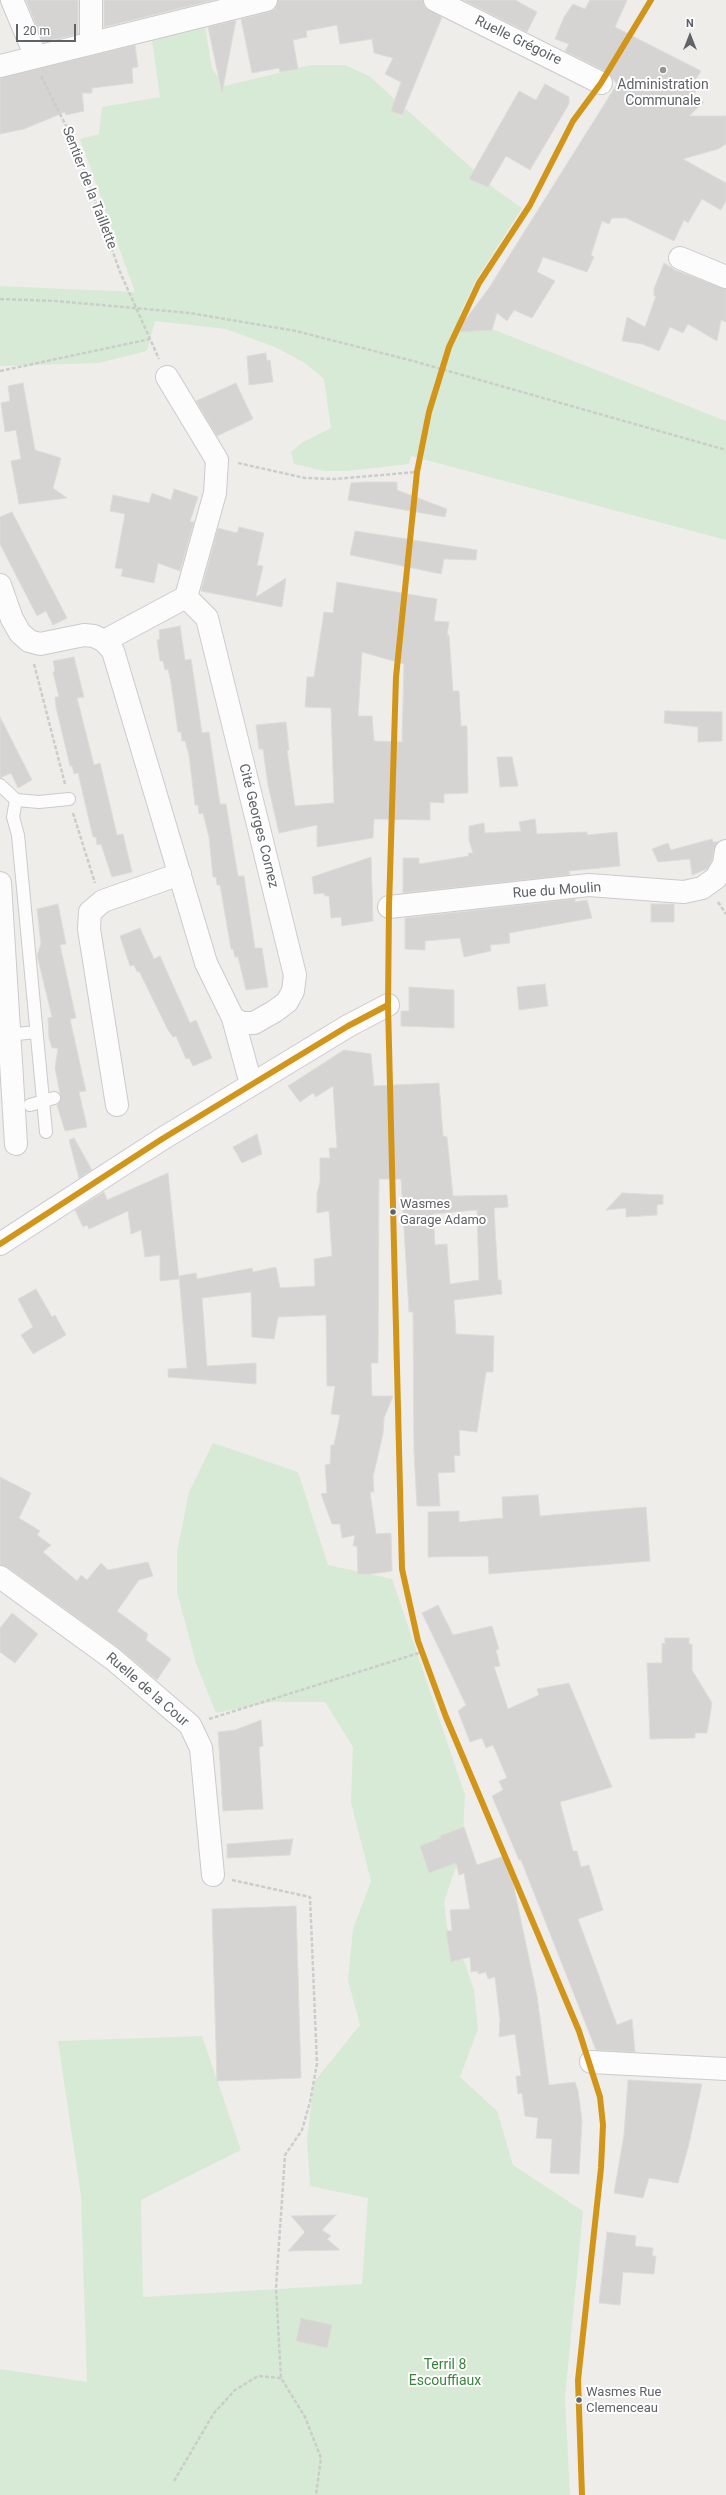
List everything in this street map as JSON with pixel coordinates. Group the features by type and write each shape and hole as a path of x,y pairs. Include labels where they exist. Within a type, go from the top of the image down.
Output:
{"street":[{"path":"12,0 36,57"},
{"path":"91,0 91,43"},
{"path":"0,66 266,0"},
{"name":"Ruelle Grégoire","path":"435,0 601,82"},
{"path":"680,258 726,277"},
{"path":"104,641 186,597 215,493 217,460 167,377"},
{"path":"0,585 12,618 20,633 29,641 40,644 84,634 94,636 104,641 112,652 206,963 233,1018 250,1084"},
{"name":"Cité Georges Cornez","path":"186,597 207,618 294,975 293,991 287,1002 275,1011 254,1024 242,1023 233,1018"},
{"name":"Rue du Moulin","path":"389,907 588,885 684,892 702,888 716,878 724,864 726,851"},
{"path":"117,1105 89,929 90,912 103,901 180,874"},
{"path":"0,880 16,1144"},
{"path":"0,1244 250,1084 348,1026 388,1005"},
{"name":"Ruelle de la Cour","path":"0,1577 112,1659 190,1725 201,1748 213,1875"},
{"path":"591,2062 726,2069"}],"lane":[{"path":"0,785 16,800 39,802 68,799"},
{"path":"16,800 13,818 18,835 32,950 38,1027 49,1099 46,1132"},
{"path":"17,1034 38,1027"},
{"path":"30,1105 49,1099"}],"path":[{"name":"Sentier de la Taillette","path":"36,57 38,68 75,144 120,272 167,377"},
{"path":"0,299 190,313 296,331 412,361 726,450"},
{"path":"0,371 150,339"},
{"path":"217,460 261,466 305,478 335,479 417,472"},
{"path":"29,641 68,799 94,882 115,897"},
{"path":"190,1725 422,1652"},
{"path":"213,1875 310,1897 317,2064 310,2102 302,2130 285,2155 276,2288 281,2378 305,2417 321,2458 316,2495"},
{"path":"174,2481 214,2413 235,2390 258,2376 281,2378"}],"green space":[{"path":"205,27 212,69 225,86 311,65 345,65 369,76 495,189 522,208 475,282 459,316 726,421 726,540 411,456 409,464 347,471 324,471 294,464 291,452 303,442 331,428 324,379 305,363 275,347 226,329 155,321 147,351 99,363 0,366 0,286 135,292 80,139 99,134 102,107 160,97 152,40"},
{"name":"Terril 8 Escouffiaux","path":"213,1443 298,1472 328,1565 392,1579 465,1795 462,1849 444,1902 447,1927 465,1963 474,1990 478,2029 460,2077 497,2111 513,2165 583,2211 565,2398 570,2495 0,2495 0,2369 87,2382 81,2196 58,2041 202,2036 241,2150 141,2200 143,2297 362,2284 368,2198 310,2186 307,2139 314,2082 360,2025 348,1980 353,1929 371,1881 351,1802 353,1747 325,1702 271,1702 216,1713 196,1663 177,1592 177,1552 189,1492"}],"building":[{"path":"26,0 78,0 78,34 43,42"},
{"path":"104,0 214,0 104,27"},
{"path":"278,0 423,0 425,7 442,17 402,115 391,111 401,82 385,74 393,58 374,53 372,39 340,44 337,25 306,31 307,37 293,40 298,69 280,72 279,68 252,73 241,19 275,9"},
{"path":"463,0 515,0 537,12 527,32"},
{"path":"590,0 627,0 615,27 701,71 696,79 698,86 693,97 704,102 689,116 726,116 726,144 718,149 683,159 726,183 726,201 721,210 702,199 688,223 684,220 674,241 626,218 612,218 609,224 602,221 591,255 594,257 587,272 543,257 537,272 555,281 532,318 514,310 507,321 497,313 492,330 456,332 489,288 617,84 607,72 565,51 569,44 555,39 564,17 573,4 585,9"},
{"path":"236,20 222,93 208,27"},
{"path":"135,45 138,67 132,68 133,83 92,88 92,93 82,93 84,111 66,115 65,112 24,129 0,134 0,78"},
{"path":"545,84 569,97 569,104 530,170 506,156 488,187 469,179 519,91 536,100"},
{"path":"664,263 675,270 726,289 726,322 721,320 717,341 688,324 683,333 670,327 659,351 642,344 622,341 627,317 645,327 656,296 654,296 654,289"},
{"path":"266,353 267,361 270,360 273,382 249,385 247,356"},
{"path":"23,383 35,450 61,458 53,488 67,498 19,504 11,461 21,459 16,430 5,432 1,403 10,401 8,386"},
{"path":"236,383 253,419 217,436 196,401"},
{"path":"397,482 397,490 447,509 445,517 348,500 351,483"},
{"path":"174,489 198,497 190,521 194,522 180,571 158,563 154,583 121,576 123,569 115,568 125,514 110,511 113,495 149,503 152,493 171,500"},
{"path":"12,512 67,618 53,625 46,611 37,616 0,544 0,517"},
{"path":"239,527 264,533 257,565 263,566 256,597 286,578 282,607 201,591 218,528 237,533"},
{"path":"355,531 477,550 476,560 444,559 441,574 350,555"},
{"path":"337,582 437,599 434,621 449,622 447,635 449,635 453,691 459,691 461,726 467,726 468,793 444,794 444,803 430,802 430,820 374,819 373,838 317,847 317,825 279,833 268,785 263,749 259,749 256,725 286,722 289,750 287,750 295,806 334,803 331,708 305,707 307,677 314,677 324,612 333,613","holes":["362,652 404,664 402,742 374,741 372,716 358,716"]},
{"path":"180,626 185,660 191,659 202,733 209,732 220,804 226,804 238,876 244,876 255,948 262,948 268,987 246,990 238,957 235,957 233,949 231,949 220,885 217,885 216,877 213,877 209,837 203,813 199,814 198,805 195,805 189,755 185,741 182,741 181,732 178,732 168,669 165,670 163,661 160,661 157,640 160,639 159,630"},
{"path":"74,657 84,697 77,698 94,765 100,763 117,835 123,834 132,872 112,877 101,844 97,845 96,837 93,837 78,773 74,774 72,766 70,766 56,707 55,697 59,697 53,672 55,671 53,661"},
{"path":"665,711 722,712 722,741 698,742 698,727 664,723"},
{"path":"0,717 32,780 18,788 11,773 0,778"},
{"path":"497,757 512,757 518,786 500,787"},
{"path":"535,819 537,834 587,832 587,835 617,832 620,866 569,871 570,875 403,893 403,858 419,858 419,864 469,856 468,853 473,853 469,840 469,826 484,823 485,833 521,831 519,822"},
{"path":"712,839 713,842 718,842 714,849 712,860 707,869 692,875 690,859 658,862 652,849 668,843 671,850"},
{"path":"371,857 373,921 342,926 341,917 331,918 329,896 325,896 324,893 314,894 312,877"},
{"path":"575,899 575,902 587,900 592,918 509,933 510,943 490,945 491,951 464,957 460,938 425,941 425,950 405,949 405,918"},
{"path":"58,904 66,944 60,945 76,1018 70,1019 86,1091 79,1092 87,1127 65,1131 57,1105 61,1099 55,1068 58,1048 52,1048 49,1038 48,1018 52,1017 37,955 41,944 37,909"},
{"path":"651,904 674,904 674,922 651,922"},
{"path":"140,928 154,959 160,956 190,1023 196,1020 212,1058 193,1066 189,1058 186,1059 176,1036 173,1037 168,1030 139,971 137,972 134,965 130,966 120,936"},
{"path":"545,984 548,1006 519,1010 517,987"},
{"path":"409,987 454,990 454,1028 401,1026 401,1011 409,1011"},
{"path":"344,1050 371,1054 374,1086 439,1083 443,1136 447,1137 453,1196 507,1195 508,1207 494,1208 498,1280 501,1280 502,1294 454,1300 456,1334 494,1336 493,1372 486,1372 477,1432 459,1430 460,1456 454,1455 455,1472 438,1473 440,1506 417,1506 414,1452 413,1312 409,1312 401,1179 379,1179 378,1363 371,1363 372,1396 393,1396 384,1418 383,1434 373,1477 374,1492 370,1492 376,1534 391,1533 392,1571 358,1574 357,1546 353,1546 355,1535 342,1538 340,1524 332,1524 321,1494 327,1493 325,1465 330,1464 331,1445 334,1445 340,1415 331,1414 335,1386 327,1386 326,1315 278,1317 274,1339 252,1337 251,1292 202,1298 207,1366 256,1363 256,1384 168,1377 168,1369 187,1368 179,1276 196,1273 197,1279 252,1268 253,1272 276,1267 280,1288 315,1286 314,1259 332,1256 329,1211 317,1213 317,1194 320,1181 320,1158 330,1158 329,1148 337,1148 333,1086 316,1097 313,1093 300,1102 288,1086","holes":["477,1210 479,1280 450,1284 447,1244 435,1245 433,1214"]},
{"path":"257,1134 262,1154 242,1163 233,1147"},
{"path":"74,1138 92,1170 79,1178 69,1140"},
{"path":"168,1173 179,1279 160,1281 160,1255 145,1257 141,1230 131,1234 128,1211 89,1229 87,1225 83,1227 75,1210 104,1192 107,1200"},
{"path":"622,1193 663,1195 663,1204 657,1205 657,1215 626,1217 626,1208 606,1210"},
{"path":"36,1289 52,1317 55,1315 66,1335 33,1354 21,1335 33,1327 18,1299"},
{"path":"0,1477 31,1493 19,1518 40,1531 37,1535 51,1545 43,1552 77,1581 81,1575 87,1580 101,1563 108,1570 148,1562 153,1576 139,1580 117,1611 148,1634 146,1640 171,1659 157,1680 120,1649 7,1567 0,1565"},
{"path":"538,1495 540,1516 646,1507 650,1561 489,1574 488,1556 428,1557 428,1512 459,1511 459,1522 503,1518 502,1497"},
{"path":"438,1605 453,1635 492,1626 499,1649 496,1650 500,1666 494,1667 508,1709 539,1695 537,1689 569,1683 612,1787 560,1802 573,1851 577,1851 581,1867 589,1865 603,1910 578,1919 617,2025 632,2019 635,2052 596,2050 521,1860 519,1860 492,1796 503,1790 499,1781 507,1778 493,1745 486,1748 482,1738 470,1742 458,1711 466,1705 422,1613"},
{"path":"12,1613 38,1634 15,1663 0,1652 0,1628"},
{"path":"665,1638 689,1638 689,1644 692,1644 692,1670 712,1703 707,1733 695,1733 695,1738 650,1739 647,1663 662,1663 662,1643 665,1644"},
{"path":"261,1720 263,1746 259,1747 263,1809 223,1811 218,1732 235,1730"},
{"path":"464,1827 477,1865 507,1855 537,1996 549,2085 575,2082 578,2091 582,2120 579,2174 550,2173 552,2139 536,2138 538,2118 525,2116 522,2093 518,2094 516,2076 521,2076 515,2034 499,2037 500,2020 495,1977 488,1979 486,1972 478,1974 478,1971 471,1972 470,1957 451,1962 446,1931 452,1931 450,1910 470,1909 464,1873 459,1875 456,1863 429,1873 420,1846 441,1838 440,1836"},
{"path":"293,1839 290,1855 227,1858 227,1844"},
{"path":"296,1906 301,2078 217,2081 212,1909"},
{"path":"628,2080 702,2084 688,2148 678,2183 649,2178 643,2198 614,2193 624,2135"},
{"path":"336,2215 322,2230 331,2236 327,2239 340,2250 288,2251 305,2232 291,2216"},
{"path":"607,2232 636,2236 635,2246 653,2248 652,2256 656,2256 654,2274 623,2272 620,2305 599,2303"},
{"path":"301,2318 332,2325 327,2348 296,2341"}],"transit line":[{"path":"582,2495 578,2380 601,2168 603,2125 600,2097 579,2031 446,1717 418,1641 402,1569 388,1005 389,907 396,677 417,472 429,412 449,347 479,283 530,205 573,121 601,83 651,0"},
{"path":"0,1244 162,1139 348,1026 388,1005"}],"place":[{"name":"Administration Communale","path":"663,70"},
{"name":"Wasmes Garage Adamo","path":"393,1212"},
{"name":"Wasmes Rue Clemenceau","path":"579,2400"}]}
